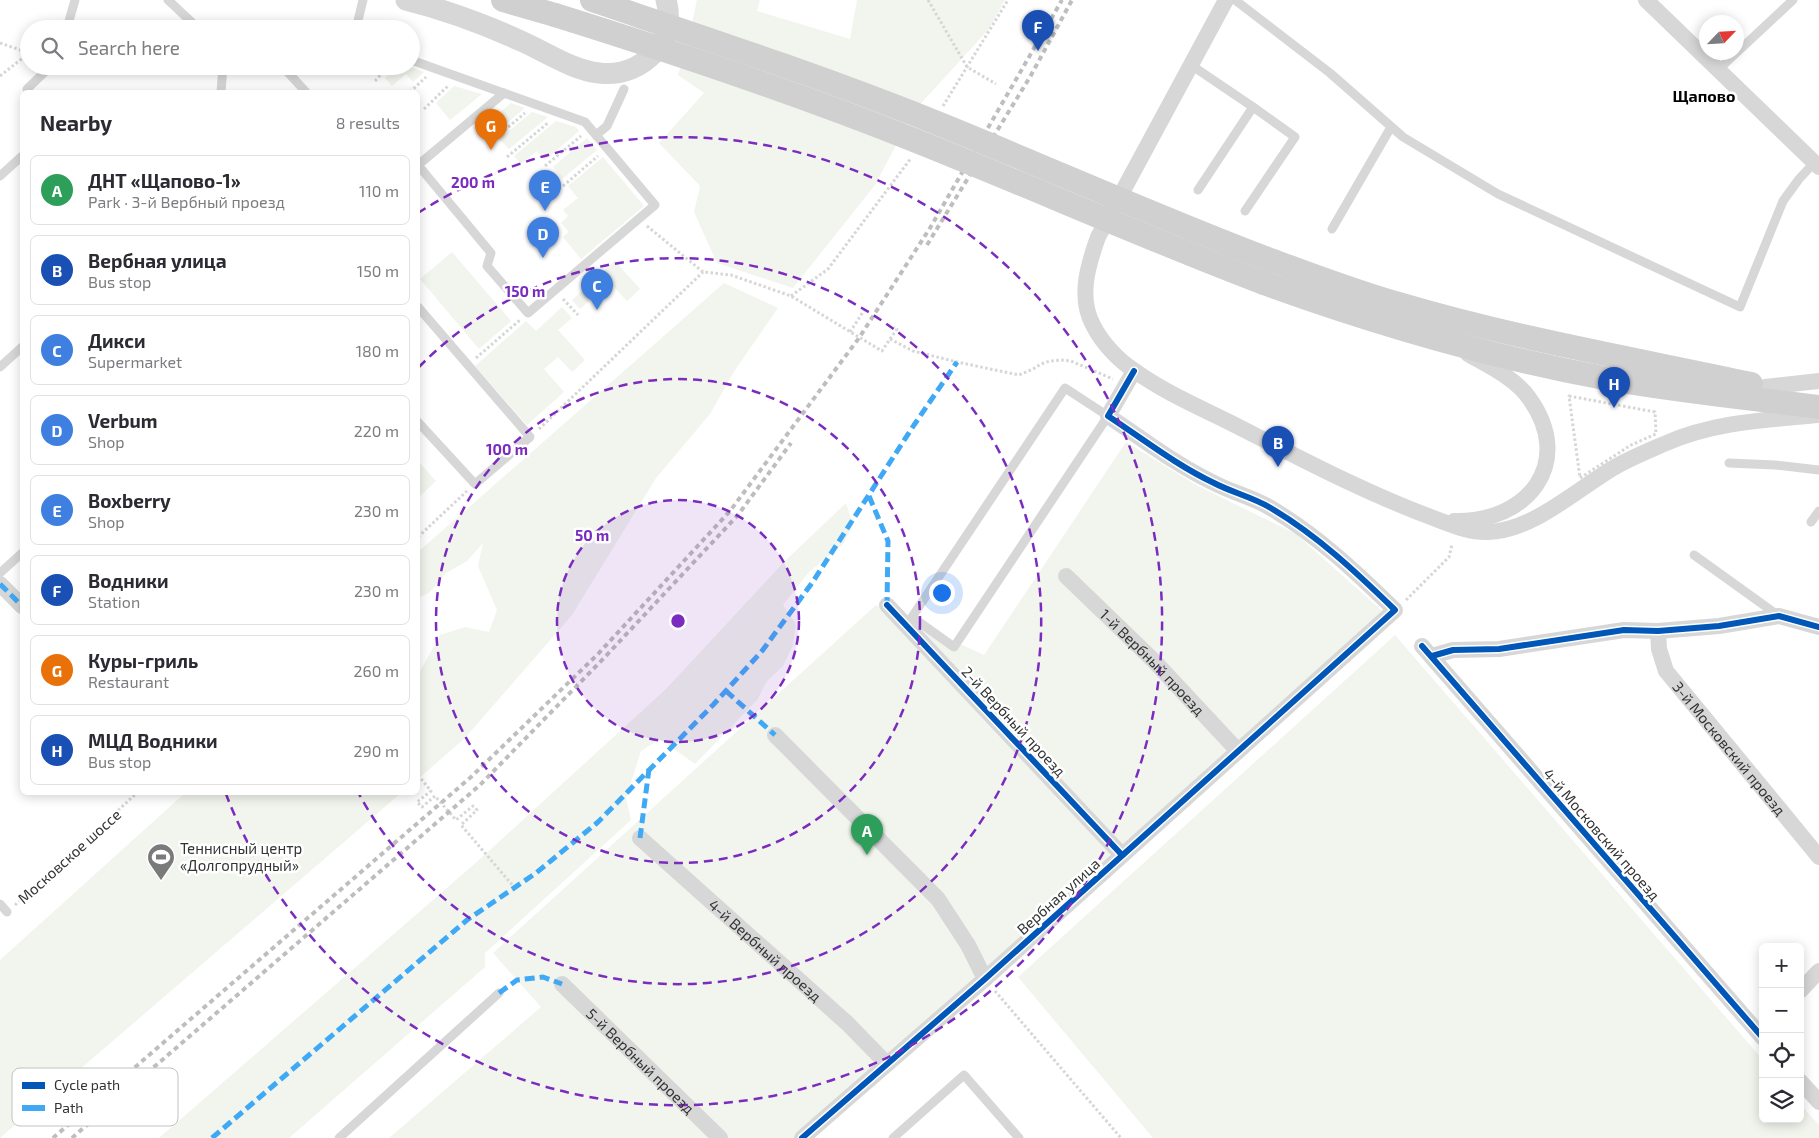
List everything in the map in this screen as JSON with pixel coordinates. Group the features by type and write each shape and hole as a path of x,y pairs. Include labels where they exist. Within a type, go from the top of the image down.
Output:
{"main road":[{"path":"503,0 754,80 998,174 1187,254 1264,284 1372,321 1450,343 1605,378 1819,407"},
{"path":"592,0 762,57 926,118 1204,235 1398,304 1546,341 1819,398"}],"street":[{"path":"406,0 457,15 585,70 614,74 639,66 649,59 660,46 666,32 668,17 666,0"},
{"path":"1226,0 1098,237 1090,258 1085,282 1086,303 1092,324 1104,343 1134,371 1176,395 1289,452 1399,504 1466,530 1487,533 1506,530 1536,518 1616,467 1688,434 1735,423 1819,415"},
{"path":"1646,0 1817,165"},
{"path":"1435,518 1456,522 1471,521 1486,518 1517,505 1538,484 1544,469 1547,453 1547,438 1543,422 1528,396 1500,372 1450,343"},
{"path":"1134,371 1108,416 1176,463 1215,484 1268,506 1304,529 1335,553 1395,610"},
{"path":"1765,387 1819,381"},
{"name":"1-й Вербный проезд","path":"1066,576 1154,661 1238,751"},
{"path":"0,584 20,604"},
{"name":"2-й Вербный проезд","path":"887,605 1122,855"},
{"name":"Вербная улица","path":"802,1138 985,979 1395,610"},
{"path":"1658,631 1719,626 1779,616 1819,627"},
{"name":"4-й Московский проезд","path":"1658,631 1624,630 1499,648 1427,651 1761,1033"},
{"name":"3-й Московский проезд","path":"1658,631 1659,649 1666,671 1819,857"},
{"path":"775,735 938,900 968,945 985,979"},
{"name":"4-й Вербный проезд","path":"640,838 848,1024 887,1064"},
{"path":"1803,988 1819,971"},
{"name":"5-й Вербный проезд","path":"562,984 720,1138"},
{"path":"1804,1085 1819,1102"}],"lane":[{"path":"69,20 75,0"},
{"path":"168,0 189,20"},
{"path":"358,20 363,0"},
{"path":"1235,0 1330,73 1403,137 1498,194 1740,307 1783,201 1799,179 1817,165"},
{"path":"1718,70 1793,0"},
{"path":"420,63 586,122 655,205 528,313 487,266 491,253 420,167"},
{"path":"1191,65 1296,137 1245,211"},
{"path":"27,90 41,75"},
{"path":"221,90 222,75"},
{"path":"290,75 304,90"},
{"path":"596,135 607,126 624,89"},
{"path":"420,163 504,93"},
{"path":"1198,190 1253,107"},
{"path":"1332,229 1392,127"},
{"path":"0,176 20,158"},
{"path":"420,309 530,437 475,484 420,424"},
{"path":"0,367 20,350"},
{"path":"1065,388 1108,416 954,647 912,617 1065,388"},
{"path":"1728,463 1775,465 1819,470"},
{"path":"1811,522 1819,511"},
{"path":"0,573 20,555"},
{"path":"1694,555 1779,616"},
{"path":"0,904 7,912"},
{"path":"339,1138 499,993"},
{"path":"893,1138 964,1074 1019,1138"}],"path":[{"path":"928,0 967,67 996,84"},
{"path":"0,43 20,50"},
{"path":"0,76 20,60"},
{"path":"412,90 435,68"},
{"path":"374,82 381,75"},
{"path":"424,109 458,76"},
{"path":"493,140 536,104"},
{"path":"507,157 560,113"},
{"path":"545,166 590,128"},
{"path":"562,186 607,148"},
{"path":"638,219 703,272 731,275 791,296 882,352 896,329 894,326"},
{"path":"530,437 703,272"},
{"path":"556,290 578,315"},
{"path":"850,332 865,309"},
{"path":"468,365 528,313"},
{"path":"890,339 913,351 1019,374 1050,361 1061,360 1071,361 1113,379"},
{"path":"1569,396 1656,412 1656,434 1631,445 1580,478 1569,396"},
{"path":"420,535 475,484"},
{"path":"1395,610 1449,557 1452,544"},
{"path":"420,777 431,791 417,802 422,807 435,796 456,820 473,806 477,810 460,825 514,888"},
{"path":"985,979 1121,1138"}],"shaded area":[{"path":"697,0 760,0 757,11 850,39 857,0 1005,0 988,30 914,111 875,185 793,288 717,263 694,212 700,186 659,143 704,93 678,75 688,42"},
{"path":"420,70 424,72 413,82 407,75 420,75"},
{"path":"388,75 405,75 392,86 385,78"},
{"path":"454,86 482,94 450,120 436,103"},
{"path":"511,103 525,108 494,134 485,124"},
{"path":"532,112 548,117 509,149 499,139"},
{"path":"556,121 576,127 579,131 545,160 537,151 521,164 514,156"},
{"path":"587,138 597,150 562,179 553,167"},
{"path":"603,157 644,206 581,259 563,237 569,232 561,223 568,216 563,210 578,198 568,186"},
{"path":"452,252 511,321 479,349 420,279"},
{"path":"615,261 640,289 627,301 601,273"},
{"path":"599,276 612,291 603,300 597,294 580,309 572,300"},
{"path":"724,283 778,308 735,370 710,414 656,478 572,615 464,739 420,777 420,671 440,635 465,627 489,632 497,610 478,566 483,543 467,561 446,573 430,592 420,597 420,550"},
{"path":"562,307 572,318 558,330 585,360 572,372 558,357 544,369 564,392 527,425 475,366 526,321 536,331"},
{"path":"1126,442 1196,485 1296,534 1391,619 1242,757 815,1138 389,1138 541,1007 493,953 876,605 984,655"},
{"path":"420,463 436,481 420,496"},
{"path":"846,503 853,524 844,543 809,572 783,605 796,624 793,645 783,666 767,681 757,700 695,764 660,739 641,751 626,798 631,820 485,953 485,967 289,1138 159,1138 173,1126 178,1126 178,1121 479,860 666,689 784,562"},
{"path":"1395,635 1759,1055 1759,1123 1804,1123 1804,1108 1819,1125 1819,1138 1153,1138 1018,977"},
{"name":"Теннисный центр «Долгопрудный»","path":"183,795 399,795 81,1068 12,1068 12,1126 14,1126 0,1138 0,960"}],"railway":[{"path":"134,1068 471,777 598,654 730,511 859,338 930,228 1062,0"},
{"path":"927,245 1030,77 1072,0"},
{"path":"153,1068 480,785 604,658 738,515 791,443"},
{"path":"53,1138 67,1126"},
{"path":"72,1138 86,1126"}],"marked path":[{"path":"212,1138 467,920 536,873 598,822 713,705 762,651 812,583 957,362"},
{"path":"869,496 888,541 887,605"},
{"path":"0,584 20,604"},
{"path":"726,691 775,735"},
{"path":"640,838 649,769"},
{"path":"499,993 517,980 543,977 562,984"}],"cycle path":[{"path":"802,1138 985,979 1395,610 1320,542 1287,518 1262,503 1200,476 1108,416 1134,371"},
{"path":"887,605 1122,855"},
{"path":"1432,656 1453,650 1499,649 1624,630 1658,631 1719,626 1779,616 1819,627"},
{"path":"1422,646 1759,1033"}],"place":[{"name":"Водники","path":"1038,51"},
{"name":"Куры-гриль","path":"491,150"},
{"name":"Boxberry","path":"545,211"},
{"name":"Verbum","path":"543,258"},
{"name":"Дикси","path":"597,310"},
{"name":"МЦД Водники","path":"1614,408"},
{"name":"Вербная улица","path":"1278,467"},
{"name":"ДНТ «Щапово-1»","path":"867,855"},
{"name":"Теннисный центр «Долгопрудный»","path":"161,881"}],"district":[{"name":"Щапово","path":"1704,95"}]}
